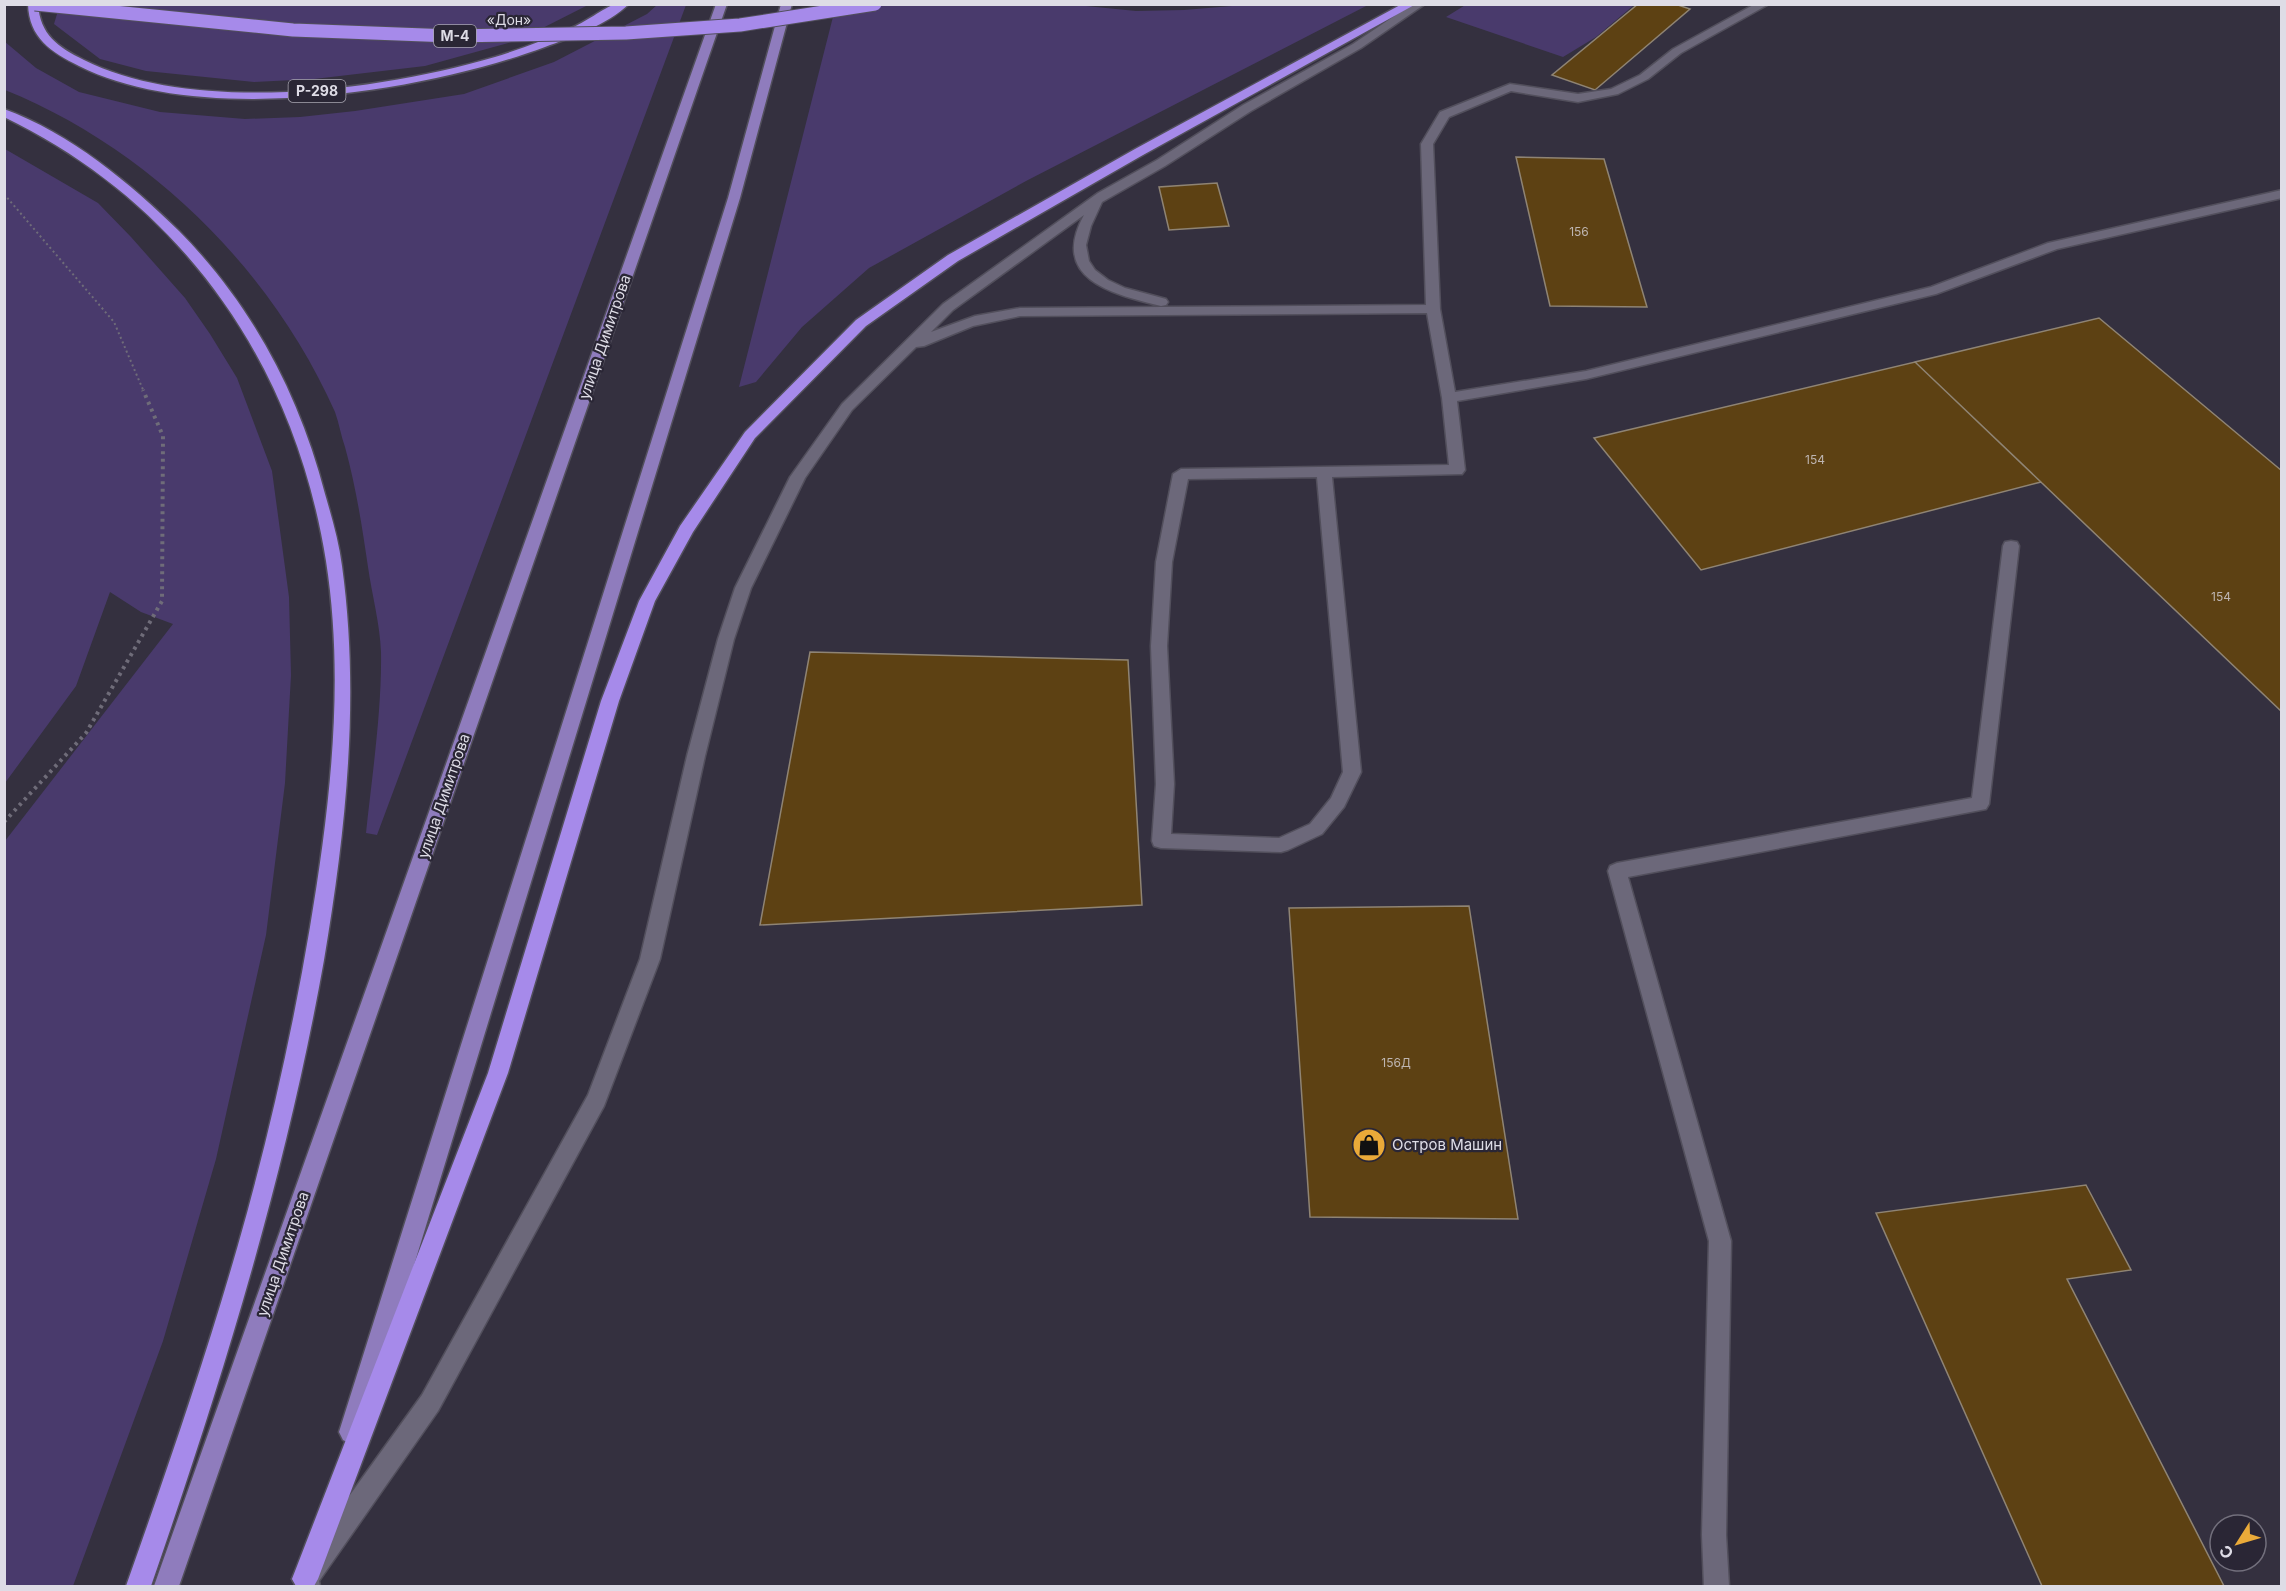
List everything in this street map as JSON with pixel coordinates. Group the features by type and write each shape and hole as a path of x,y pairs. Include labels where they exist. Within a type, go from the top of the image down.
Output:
{"highway":[{"name":"Р-298","path":"34,4 37,31 51,46 93,71 156,87 195,92 252,94 349,89 419,79 529,49 624,4"},
{"name":"«Дон»","path":"34,4 293,30 451,36 626,33 740,25 875,4"},
{"path":"305,1584 498,1073 610,701 647,601 686,530 750,435 861,323 953,258 1139,152 1411,4"},
{"path":"4,112 46,133 96,167 144,206 192,250 226,291 276,372 316,485 334,561 343,660 338,775 328,879 306,1008 276,1142 223,1335 139,1587"}],"main road":[{"name":"улица Димитрова","path":"166,1587 722,4"},
{"path":"305,1584 734,198 787,4"}],"lane":[{"path":"305,1584 430,1403 597,1099 650,960 696,756 726,639 743,588 798,477 847,407 948,307 1102,196 1161,163 1247,108 1357,46 1420,4"},
{"path":"1324,472 1352,772 1338,802 1316,829 1281,845 1161,841 1165,784 1161,615 1164,562 1181,474 1457,470 1449,398 1433,309 1427,144 1444,115 1510,87 1578,98 1614,92 1644,77 1677,51 1764,4"},
{"path":"1449,398 1586,375 1936,290 2053,246 2282,194"},
{"path":"1102,196 1087,218 1081,232 1080,257 1087,272 1102,283 1133,296 1192,309"},
{"path":"904,351 940,332 981,317 1047,311 1433,309"},
{"path":"1716,1587 1714,1534 1720,1241 1617,871 1980,804 2011,546"}],"path":[{"path":"4,194 114,322 164,436 162,602 86,733 4,822"}],"shaded area":[{"path":"60,4 588,5 519,40 425,66 314,79 254,82 146,71 100,59 54,24"},
{"path":"1066,4 1136,11 1256,4 1368,5 1026,181 869,268 802,327 756,382 739,387 836,5"},
{"path":"1467,4 1634,5 1596,37 1563,57 1446,17"},
{"path":"657,5 686,5 377,835 366,833 378,720 381,652 378,620 356,492 335,412 309,360 277,310 241,263 200,220 156,180 108,145 58,115 5,90 4,41 36,68 79,92 160,112 245,119 300,117 464,94 554,62 647,14"},
{"path":"5,149 98,203 185,298 210,334 237,378 272,471 289,597 291,675 285,783 266,935 216,1159 163,1341 73,1586 5,1586 5,841 173,624 141,612 110,592 76,686 5,783"}],"building":[{"path":"1638,4 1675,4 1690,9 1595,90 1552,75"},
{"path":"1516,157 1604,159 1647,307 1550,306"},
{"path":"1217,183 1229,226 1169,230 1159,187"},
{"path":"2099,318 2282,471 2282,712 1915,362"},
{"path":"1915,362 2041,482 1701,570 1594,438"},
{"path":"810,652 1128,660 1142,905 760,925"},
{"path":"1469,906 1518,1219 1310,1217 1289,908"},
{"path":"2086,1185 2131,1270 2067,1279 2208,1555 2208,1573 2217,1573 2224,1586 2042,1586 1876,1213"}],"place":[{"name":"Остров Машин","path":"1369,1145"}]}
